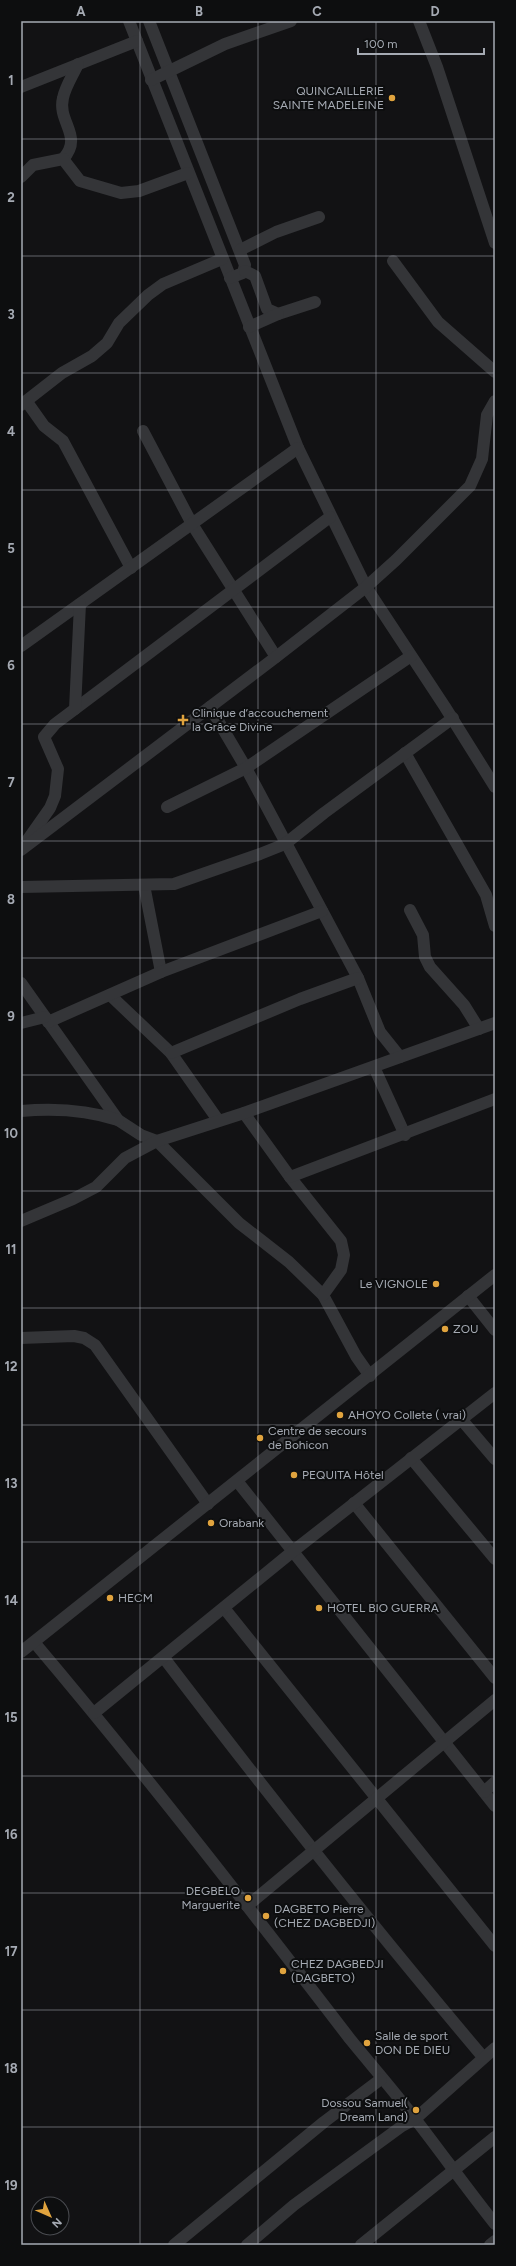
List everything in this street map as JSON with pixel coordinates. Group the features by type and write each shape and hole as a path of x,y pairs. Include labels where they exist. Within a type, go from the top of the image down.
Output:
{"street":[{"path":"129,21 151,80 298,448 330,517 366,587 452,718 495,787"},
{"path":"149,21 240,250 245,271 254,276 267,309 278,314"},
{"path":"151,80 225,44 291,21"},
{"path":"419,21 437,66 495,243"},
{"path":"21,86 136,41"},
{"path":"21,177 33,165 63,159 71,150 71,134 63,113 62,99 78,64"},
{"path":"63,159 80,181 121,193 128,193 151,187 188,173"},
{"path":"240,250 276,232 319,217"},
{"path":"131,568 63,441 44,426 24,403 62,373 92,356 107,343 119,323 148,295 163,284 222,259"},
{"path":"393,261 438,322 495,372"},
{"path":"230,278 245,271"},
{"path":"249,327 278,314 315,302"},
{"path":"21,850 366,587 470,486 482,458 487,415 495,401"},
{"path":"143,431 192,524 232,590 276,657"},
{"path":"21,646 298,448"},
{"path":"21,850 50,808 55,796 58,769 44,737 55,724 330,517"},
{"path":"75,708 80,604"},
{"path":"167,807 246,768 411,656"},
{"path":"210,707 246,768 285,844 358,978 380,1032 400,1057"},
{"path":"21,887 174,884 186,881 285,844 452,718"},
{"path":"405,753 486,895 495,926"},
{"path":"144,885 161,972"},
{"path":"410,910 423,935 425,957 430,967 464,1005 479,1029"},
{"path":"21,1023 46,1019 110,995 161,972 322,911"},
{"path":"171,1053 300,999 358,978"},
{"path":"21,983 118,1120"},
{"path":"110,995 171,1053 218,1120"},
{"path":"21,1221 73,1199 96,1187 125,1158 157,1141 374,1067 495,1023"},
{"path":"374,1067 405,1135"},
{"path":"290,1177 405,1135 495,1099"},
{"path":"21,1111 48,1109 85,1112 118,1120 141,1135 157,1141 239,1223 289,1262 323,1295 356,1356 370,1376"},
{"path":"244,1112 290,1177 340,1241 344,1249 341,1270 323,1295"},
{"path":"21,1652 370,1376 495,1275"},
{"path":"468,1296 495,1330"},
{"path":"21,1338 74,1336 84,1338 95,1345 208,1504"},
{"path":"94,1713 164,1658 292,1552 461,1418 495,1393"},
{"path":"461,1418 495,1459"},
{"path":"411,1458 495,1559"},
{"path":"237,1481 495,1806"},
{"path":"354,1503 495,1678"},
{"path":"224,1608 495,1946"},
{"path":"34,1642 94,1713 247,1906 381,2079 415,2119 452,2170 495,2224"},
{"path":"164,1658 236,1753 314,1848 422,1985 483,2057"},
{"path":"247,1906 314,1848 377,1800 445,1744 495,1700"},
{"path":"484,1792 495,1782"},
{"path":"247,2245 294,2204 402,2126 415,2119 483,2057 495,2048"},
{"path":"174,2245 324,2122 381,2079"},
{"path":"361,2245 452,2170 495,2137"},
{"path":"490,2245 495,2241"}],"place":[{"name":"QUINCAILLERIE SAINTE MADELEINE","path":"392,98"},
{"name":"Clinique d’accouchement la Grâce Divine","path":"183,720"},
{"name":"Le VIGNOLE","path":"436,1284"},
{"name":"ZOU","path":"445,1329"},
{"name":"AHOYO Collete ( vrai)","path":"340,1415"},
{"name":"Centre de secours de Bohicon","path":"260,1438"},
{"name":"PEQUITA Hôtel","path":"294,1475"},
{"name":"Orabank","path":"211,1523"},
{"name":"HECM","path":"110,1598"},
{"name":"HOTEL BIO GUERRA","path":"319,1608"},
{"name":"DEGBELO Marguerite","path":"248,1898"},
{"name":"DAGBETO Pierre (CHEZ DAGBEDJI)","path":"266,1916"},
{"name":"CHEZ DAGBEDJI (DAGBETO)","path":"283,1971"},
{"name":"Salle de sport DON DE DIEU","path":"367,2043"},
{"name":"Dossou Samuel( Dream Land)","path":"416,2110"}]}
